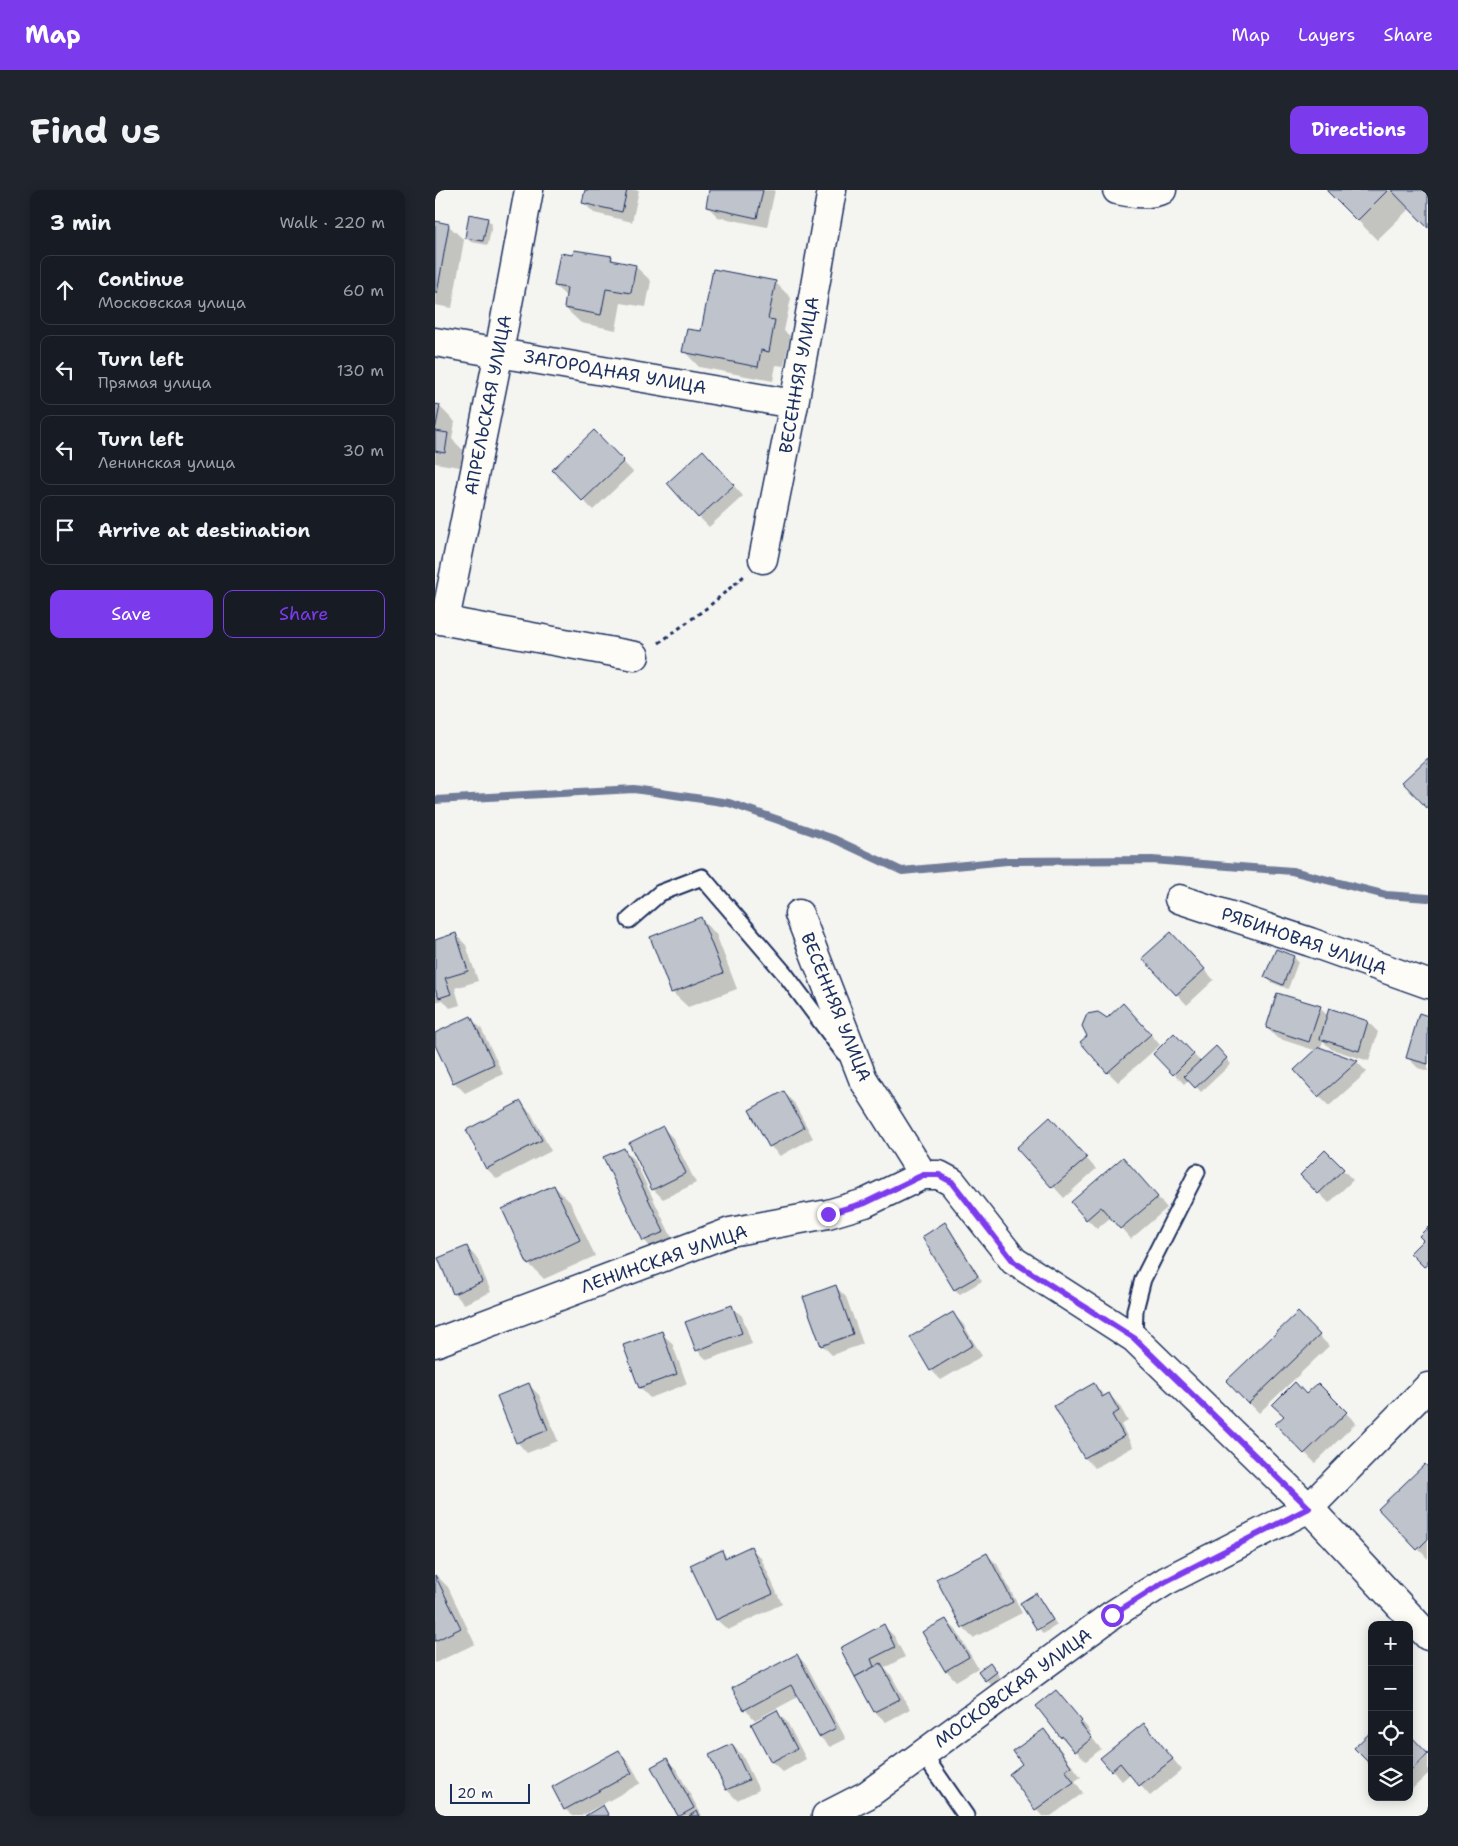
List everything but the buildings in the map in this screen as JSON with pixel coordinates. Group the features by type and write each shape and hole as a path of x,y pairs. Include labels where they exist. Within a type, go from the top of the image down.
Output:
{"street":[{"name":"АПРЕЛЬСКАЯ УЛИЦА","path":"440,620 499,352 529,190"},
{"name":"ВЕСЕННЯЯ УЛИЦА","path":"763,559 794,404 832,190"},
{"path":"1117,190 1157,192 1162,190"},
{"name":"ЗАГОРОДНАЯ УЛИЦА","path":"435,342 794,404"},
{"path":"440,620 635,656"},
{"name":"РЯБИНОВАЯ УЛИЦА","path":"1179,899 1310,942 1428,984"},
{"name":"ВЕСЕННЯЯ УЛИЦА","path":"799,914 863,1078 923,1175"},
{"path":"923,1175 939,1175 952,1182 1014,1262 1134,1338 1309,1508 1428,1636"},
{"name":"ЛЕНИНСКАЯ УЛИЦА","path":"435,1343 730,1232 828,1214 865,1203 923,1175"},
{"name":"МОСКОВСКАЯ УЛИЦА","path":"826,1816 867,1795 1112,1615 1166,1581 1309,1508 1428,1387"}],"lane":[{"path":"629,920 660,893 702,877 785,974 863,1078"},
{"path":"1134,1338 1135,1310 1143,1279 1197,1172"},
{"path":"923,1754 967,1816"}],"path":[{"path":"635,656 665,640 708,607 763,559"}],"waterway":[{"path":"435,800 634,789 729,803 834,839 902,871 1007,861 1152,860 1292,871 1386,895 1428,898"}],"route":[{"path":"828,1214 865,1203 923,1175 939,1175 952,1182 1014,1262 1134,1338 1309,1508 1166,1581 1112,1615"}]}
